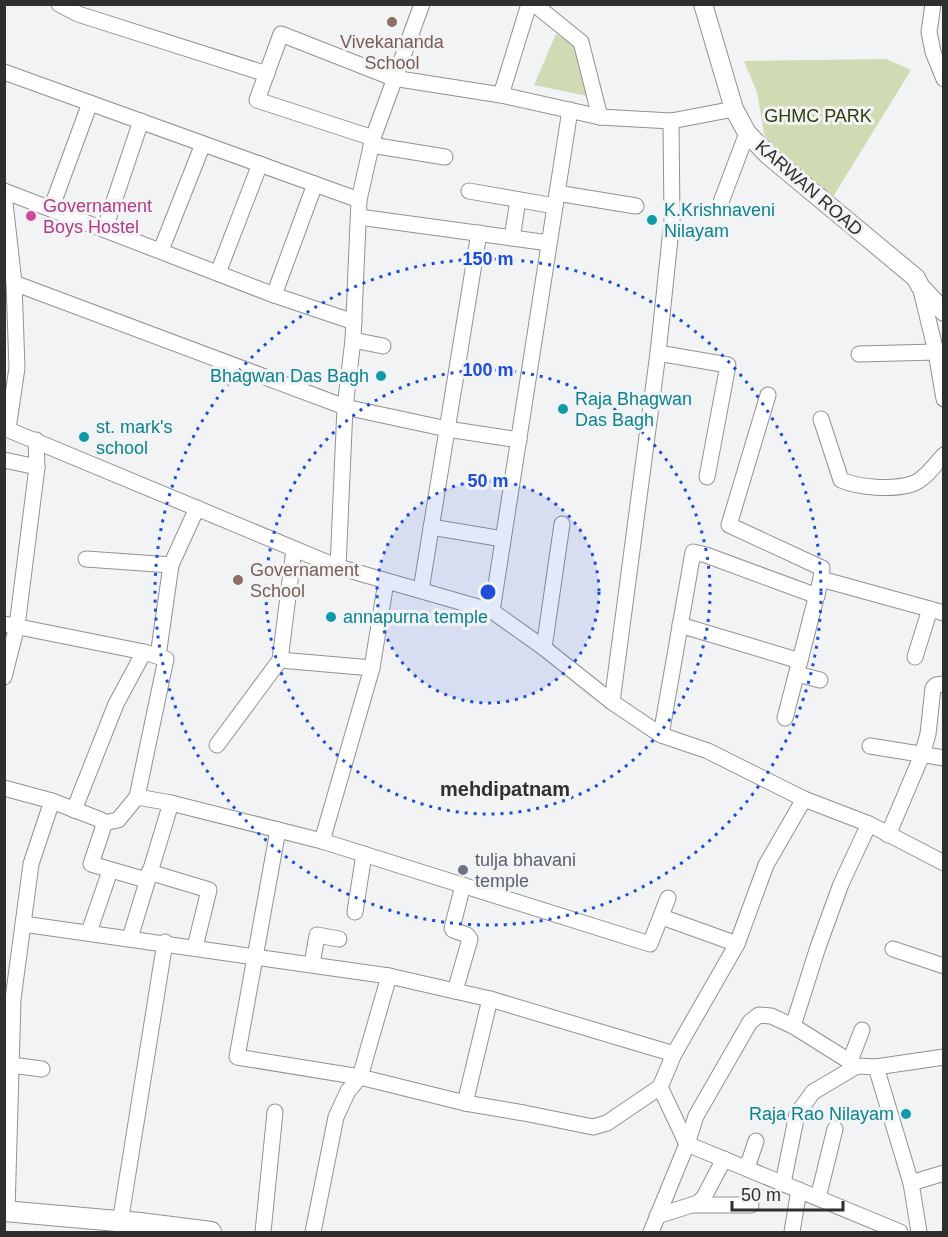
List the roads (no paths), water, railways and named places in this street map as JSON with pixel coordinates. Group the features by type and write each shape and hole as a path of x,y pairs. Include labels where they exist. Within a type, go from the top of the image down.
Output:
{"main road":[{"path":"6,1211 120,1223 140,1228 211,1233"}],"street":[{"path":"59,4 78,14 267,74"},
{"path":"338,567 345,407 354,322 359,200 372,141 393,78 422,4"},
{"path":"501,95 529,4"},
{"path":"534,4 581,42 600,117"},
{"name":"KARWAN ROAD","path":"703,4 734,109 747,134 768,155 916,278 920,286 944,312"},
{"path":"933,4 929,32 933,52 944,79"},
{"path":"445,157 372,141 257,100 282,34 393,78 501,95 600,117 671,121 734,109"},
{"path":"4,72 359,200"},
{"path":"51,209 90,103"},
{"path":"492,611 570,110"},
{"path":"105,228 141,121"},
{"path":"612,702 658,353 672,220 671,121"},
{"path":"722,202 747,134"},
{"path":"161,250 203,144"},
{"path":"218,273 260,164"},
{"path":"274,295 315,184"},
{"path":"469,191 518,200 556,200 636,206"},
{"path":"354,322 274,295 105,228 4,193 14,283 17,368 6,428 338,567 492,611 544,648 612,702 661,735 708,751 804,799 869,824 944,863"},
{"path":"512,238 518,200"},
{"path":"359,217 549,243"},
{"path":"421,590 479,233"},
{"path":"14,283 345,407 447,429 519,440"},
{"path":"920,286 936,352 944,399"},
{"path":"352,340 383,346"},
{"path":"859,354 936,352"},
{"path":"658,353 728,364 707,477"},
{"path":"768,395 729,525 822,568 817,596 785,717"},
{"path":"821,419 841,480 856,486 913,483 924,476 944,455"},
{"path":"4,676 37,467 36,440"},
{"path":"4,460 37,467"},
{"path":"74,810 116,705 151,654 171,565 197,508"},
{"path":"544,648 562,524"},
{"path":"431,527 503,538"},
{"path":"217,745 280,660 294,549"},
{"path":"661,735 693,552 817,596"},
{"path":"86,559 171,565"},
{"path":"821,579 937,611 915,657"},
{"path":"322,841 372,668 386,582"},
{"path":"11,625 166,659 138,797 118,820 103,823"},
{"path":"680,625 798,667 820,680"},
{"path":"280,660 372,668"},
{"path":"888,835 937,716 934,686 944,684"},
{"path":"870,746 944,758"},
{"path":"4,788 52,801 101,820 103,823"},
{"path":"138,797 171,803 322,841 650,944 668,898"},
{"path":"278,830 237,1057 360,1077 465,1103 593,1127 607,1123 660,1087 674,1054 737,944 766,865 804,799"},
{"path":"6,1211 13,999 31,864 52,801"},
{"path":"130,938 171,803"},
{"path":"103,823 91,864 110,871 208,888 209,892 195,947"},
{"path":"793,1026 841,884 869,824"},
{"path":"355,912 364,854"},
{"path":"89,932 110,871"},
{"path":"455,991 470,939 469,936 452,928 463,885"},
{"path":"662,917 737,944"},
{"path":"24,924 165,942 389,976 490,999 674,1054"},
{"path":"312,964 317,935 339,939"},
{"path":"120,1223 165,942"},
{"path":"893,949 944,966"},
{"path":"313,1233 336,1117 348,1091 360,1077 389,976"},
{"path":"465,1103 490,999"},
{"path":"651,1233 696,1116 754,1018 764,1014 793,1026 853,1063 876,1067 944,1057"},
{"path":"783,1183 797,1114 813,1092 853,1063 862,1030"},
{"path":"11,1065 42,1069"},
{"path":"876,1067 911,1183 919,1233"},
{"path":"660,1087 687,1144 900,1233"},
{"path":"263,1233 275,1112"},
{"path":"818,1198 835,1129"},
{"path":"747,1168 756,1141"},
{"path":"693,1205 704,1197 724,1159"},
{"path":"911,1183 944,1173"},
{"path":"792,1233 799,1190"},
{"path":"657,1216 693,1205 751,1205"}],"place":[{"name":"Vivekananda School","path":"392,22"},
{"name":"Governament Boys Hostel","path":"31,216"},
{"name":"K.Krishnaveni Nilayam","path":"652,220"},
{"name":"Bhagwan Das Bagh","path":"381,376"},
{"name":"Raja Bhagwan Das Bagh","path":"563,409"},
{"name":"st. mark's school","path":"84,437"},
{"name":"Governament School","path":"238,580"},
{"name":"annapurna temple","path":"331,617"},
{"name":"tulja bhavani temple","path":"463,870"},
{"name":"Raja Rao Nilayam","path":"906,1114"}],"district":[{"name":"mehdipatnam","path":"505,789"}],"park label":[{"name":"GHMC PARK","path":"818,116"}]}
